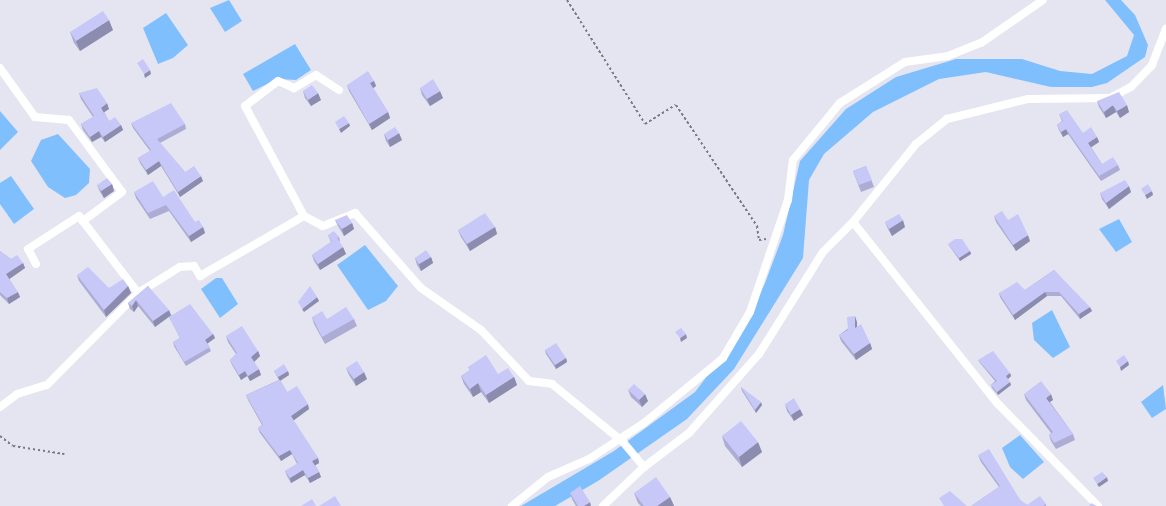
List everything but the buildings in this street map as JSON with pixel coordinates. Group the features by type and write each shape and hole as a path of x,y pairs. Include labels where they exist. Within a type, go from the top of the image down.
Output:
{"street":[{"path":"512,506 548,477 621,440 723,358 750,312 788,200 793,160 840,103 905,62 948,56 981,43 1043,0"},
{"path":"604,506 644,467 689,433 759,354 823,252 853,222 916,144 947,119 1028,99 1110,98 1131,87 1152,65 1166,29"},
{"path":"0,68 35,117 69,120 122,192 83,221"},
{"path":"339,90 316,75 294,88 278,81 244,106 304,216 323,226 355,213 421,288 481,330 529,381 552,384 621,440 644,467"},
{"path":"36,264 28,249 79,216 138,293"},
{"path":"0,407 18,394 47,385 138,293 180,267 194,266 200,276 304,216"},
{"path":"853,222 997,403 1098,506"}],"path":[{"path":"567,0 645,124 676,105 757,226 759,240 776,237"},
{"path":"0,436 14,446 64,454"}],"water":[{"path":"229,0 242,21 225,32 210,8"},
{"path":"1105,0 1121,0 1135,15 1148,45 1145,57 1107,83 1092,87 1051,87 986,72 939,79 873,112 824,154 809,180 803,258 734,369 687,419 598,481 555,506 521,506 614,451 695,392 745,326 765,283 783,235 800,161 846,109 896,77 956,59 1022,59 1060,71 1092,74 1127,56 1134,35"},
{"path":"166,13 188,45 173,58 158,64 143,28"},
{"path":"295,44 311,70 296,80 277,79 253,91 243,74"},
{"path":"0,111 18,132 0,150"},
{"path":"58,134 90,169 89,183 76,195 65,198 48,187 31,161 41,140"},
{"path":"11,176 34,209 14,224 0,204 0,183"},
{"path":"1119,219 1132,242 1116,252 1099,229"},
{"path":"365,245 398,286 386,301 368,310 337,265"},
{"path":"216,278 222,278 238,304 220,318 201,289"},
{"path":"1052,310 1070,347 1053,358 1034,340 1032,323"},
{"path":"1163,385 1166,409 1152,418 1141,402"},
{"path":"1020,435 1044,462 1023,479 1010,467 1002,448"}]}
